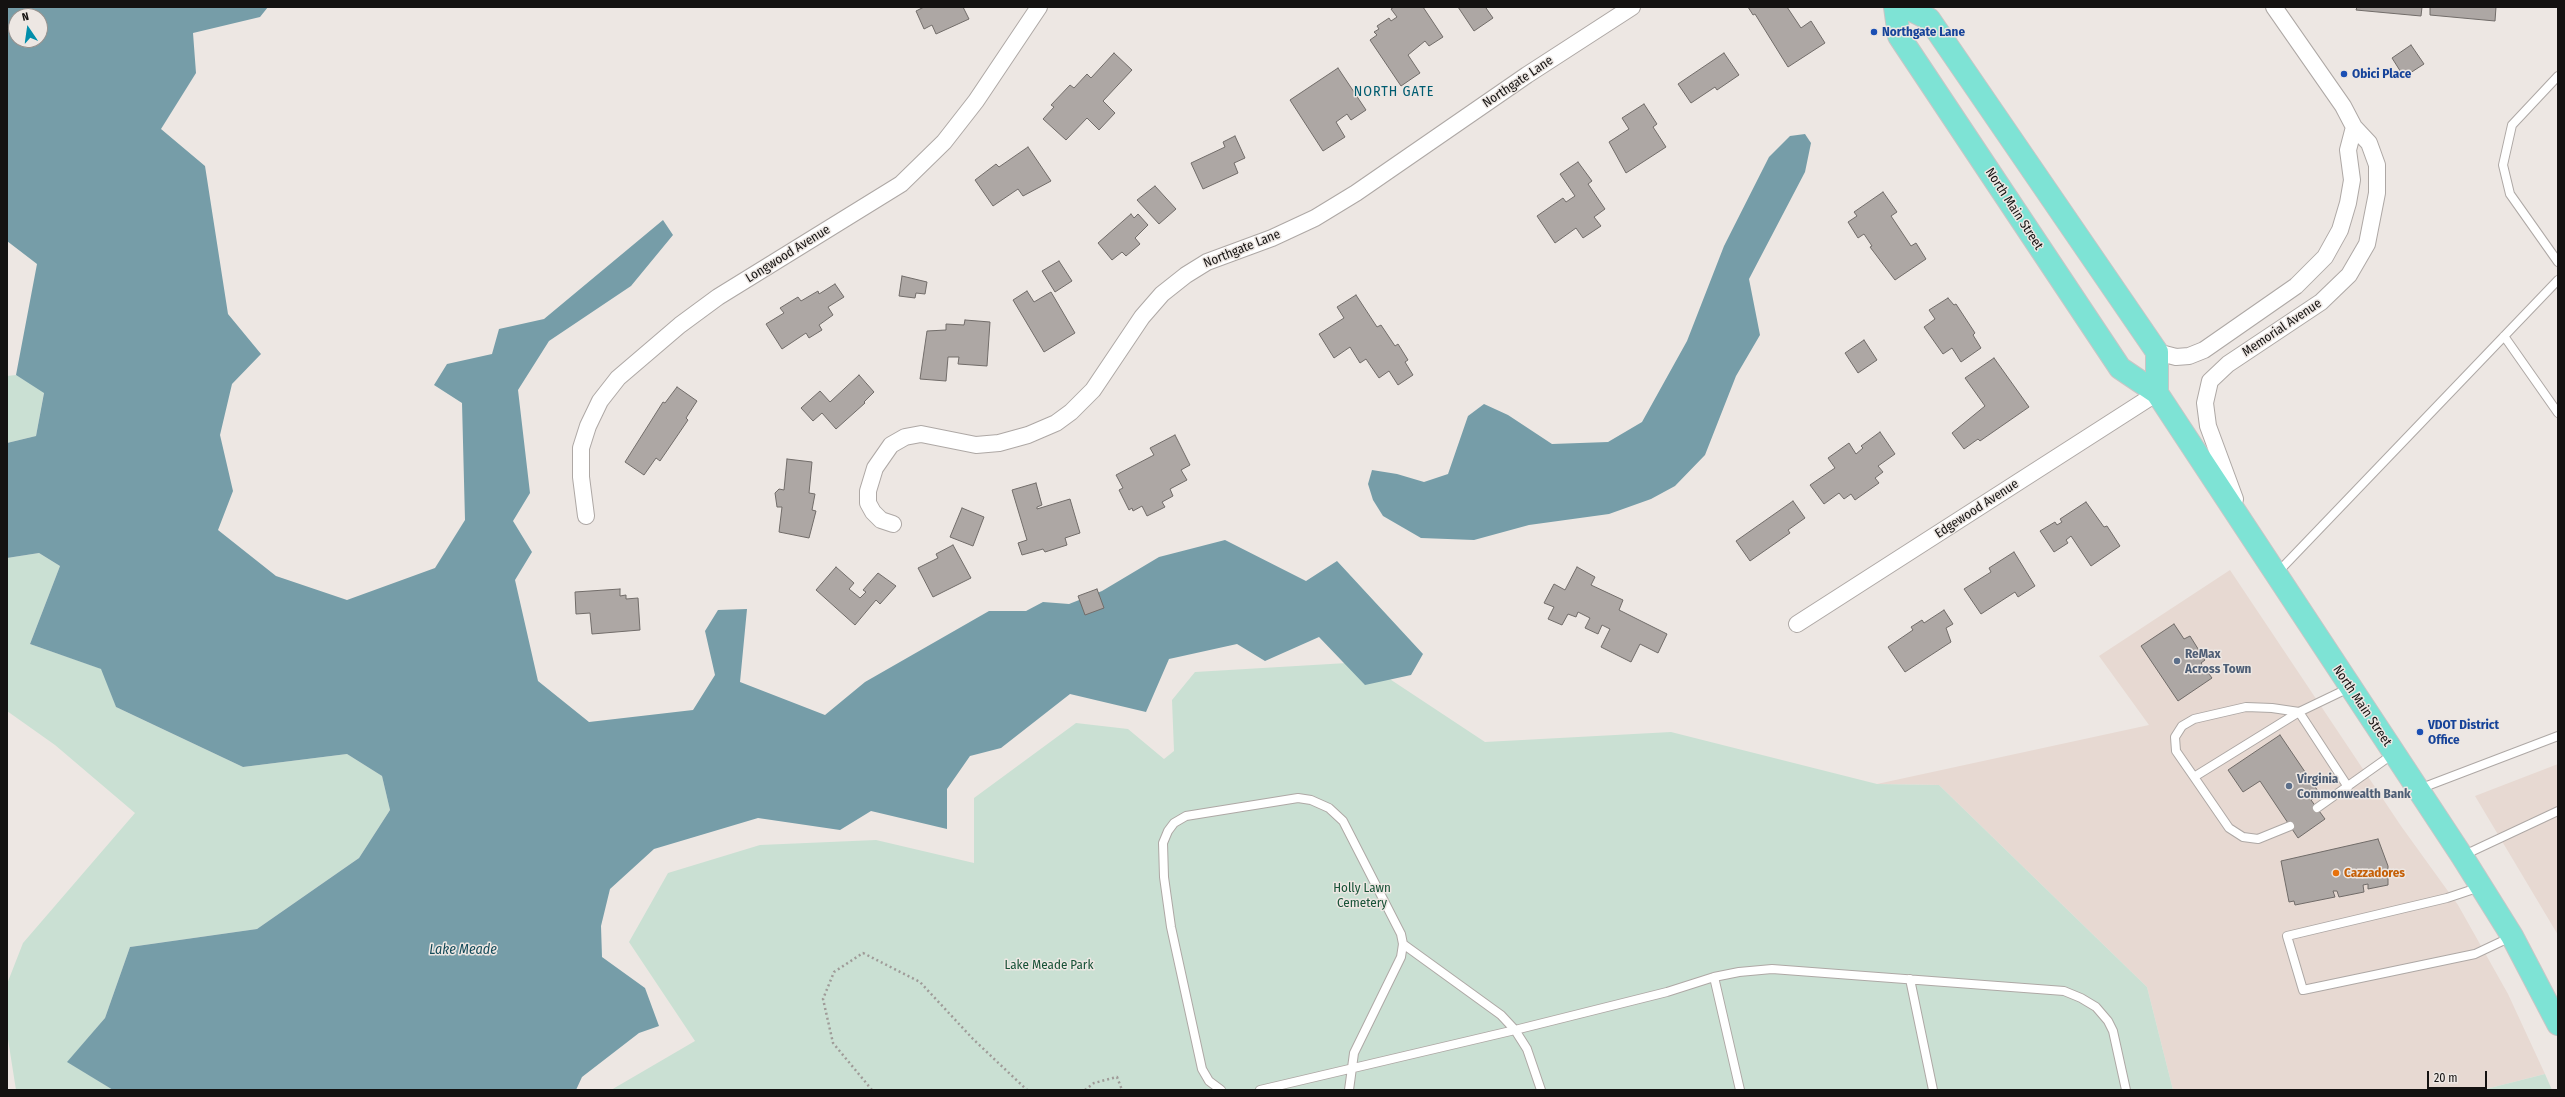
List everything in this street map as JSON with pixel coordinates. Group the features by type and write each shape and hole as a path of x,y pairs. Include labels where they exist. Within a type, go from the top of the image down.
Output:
{"main road":[{"name":"North Main Street","path":"1895,7 1899,36 2120,368 2157,393 2275,575 2462,856 2512,936 2558,1024"},
{"path":"1905,7 1929,19 2157,352 2157,393"}],"street":[{"name":"Longwood Avenue","path":"586,516 581,477 581,448 588,426 600,401 618,378 674,330 718,297 901,184 944,142 976,101 1039,7"},
{"name":"Northgate Lane","path":"893,524 881,520 873,512 868,503 868,491 875,468 892,444 905,437 921,434 976,445 999,443 1028,435 1056,423 1072,412 1093,390 1142,317 1162,294 1186,275 1207,262 1272,238 1315,218 1356,193 1521,79 1632,7"},
{"name":"Memorial Avenue","path":"2247,531 2208,426 2205,403 2210,382 2228,364 2321,302 2349,275 2367,244 2377,193 2377,165 2369,143 2354,126 2343,106 2274,7"},
{"name":"Memorial Avenue","path":"2157,352 2176,357 2189,356 2204,350 2296,286 2325,257 2340,230 2348,203 2352,180 2348,150 2354,126"},
{"name":"Edgewood Avenue","path":"1798,624 2157,393"}],"lane":[{"path":"2558,76 2512,125 2503,165 2510,194 2558,262"},
{"path":"2275,575 2558,280"},
{"path":"2504,336 2558,413"},
{"path":"2194,777 2298,712 2350,688"},
{"path":"2290,826 2258,839 2243,836 2229,828 2176,751 2175,737 2182,726 2194,719 2246,707 2272,708 2298,712 2348,786"},
{"path":"2418,789 2558,736"},
{"path":"2317,808 2394,754"},
{"path":"1218,1090 1209,1081 1202,1069 1171,927 1164,877 1163,843 1168,831 1174,823 1186,816 1298,798 1311,800 1329,808 1343,821 1401,934 1403,944 1401,957 1354,1053 1349,1090"},
{"path":"2462,856 2558,811"},
{"path":"2481,887 2447,898 2287,936 2303,990 2475,954 2512,936"},
{"path":"1403,944 1501,1015 1515,1030 1527,1049 1541,1090"},
{"path":"1260,1090 1351,1070 1515,1030 1667,992 1714,977 1739,972 1772,969 2064,991 2081,998 2096,1008 2113,1031 2126,1090"},
{"path":"1714,977 1740,1090"},
{"path":"1910,979 1933,1090"}],"path":[{"path":"872,1090 834,1043 823,999 834,972 863,953 920,982 973,1040 1027,1090"},
{"path":"1086,1090 1094,1083 1117,1076 1122,1090"}],"shaded area":[{"path":"2230,570 2401,826 2458,905 2508,994 2545,1074 2482,1090 2173,1090 2147,987 1939,785 1877,784 2149,725 2099,656"},
{"path":"2558,764 2558,935 2475,796"}],"green space":[{"path":"16,375 44,392 36,436 7,443 7,376"},
{"path":"39,553 60,566 30,644 102,669 116,707 243,767 347,754 382,776 390,810 359,858 257,929 130,947 105,1018 68,1062 113,1090 16,1090 7,1033 7,984 23,943 135,813 55,745 7,711 7,558"},
{"name":"Holly Lawn Cemetery","path":"1364,662 1485,742 1671,732 1877,784 1939,785 2147,987 2173,1090 611,1090 695,1041 629,942 668,873 760,845 876,840 974,863 974,798 1076,723 1128,729 1164,759 1174,751 1172,700 1195,672"},
{"path":"2545,1074 2552,1090 2482,1090"}],"water":[{"name":"Lake Meade","path":"7,7 268,7 260,17 193,33 196,73 161,129 205,166 228,314 261,354 232,384 220,435 233,491 218,530 276,576 347,600 435,568 465,520 462,403 434,385 447,364 492,354 499,329 544,319 663,220 673,235 631,286 549,341 518,390 530,493 513,521 532,552 515,580 538,681 589,722 693,710 715,675 705,631 718,610 747,609 740,682 825,715 865,682 989,611 1026,611 1043,602 1069,604 1102,591 1159,557 1225,540 1306,581 1337,561 1423,654 1411,675 1365,685 1319,637 1265,661 1237,644 1169,659 1146,712 1070,694 1001,748 970,756 947,789 947,829 871,811 840,830 758,818 654,849 610,889 601,926 602,957 645,988 659,1026 639,1033 582,1077 576,1090 113,1090 67,1062 105,1018 130,947 257,929 359,858 390,810 382,776 347,754 243,767 116,707 101,669 30,644 60,566 39,553 7,558 7,443 36,436 44,393 16,375 37,264 7,241"},
{"path":"1805,134 1811,143 1805,172 1749,279 1760,335 1736,376 1705,455 1675,486 1651,499 1609,514 1529,525 1474,540 1421,538 1383,516 1373,500 1368,484 1372,470 1397,474 1424,482 1448,474 1468,416 1484,404 1508,415 1552,444 1608,442 1642,422 1687,341 1724,246 1769,157 1790,136"}],"building":[{"path":"924,7 963,7 969,19 936,34 932,25 924,29 916,11"},
{"path":"1394,7 1423,7 1443,37 1429,46 1425,41 1408,55 1420,73 1401,86 1370,40 1377,35 1374,32 1379,29 1377,26 1389,18 1391,21 1397,17 1391,9"},
{"path":"1458,7 1488,7 1486,8 1493,18 1474,31"},
{"path":"1748,7 1787,7 1801,28 1811,21 1825,43 1788,67 1755,14 1753,15"},
{"path":"2357,7 2422,7 2421,16 2356,10"},
{"path":"2430,7 2496,7 2495,21 2430,15"},
{"path":"2411,45 2424,64 2404,77 2392,58"},
{"path":"1114,53 1132,70 1103,101 1115,113 1099,130 1087,118 1066,140 1043,119 1054,107 1051,105 1070,85 1074,88 1087,74 1091,78"},
{"path":"1724,53 1739,75 1717,90 1715,87 1691,103 1678,84"},
{"path":"1338,68 1366,110 1351,120 1347,114 1336,122 1345,137 1323,151 1290,100"},
{"path":"1644,104 1657,124 1653,127 1666,147 1626,173 1609,142 1629,129 1622,118"},
{"path":"1235,136 1245,158 1234,163 1238,173 1203,189 1191,163 1225,147 1223,142"},
{"path":"1028,147 1051,181 1023,196 1018,189 993,206 975,180 996,164 999,167"},
{"path":"1578,162 1592,181 1588,184 1605,209 1594,217 1601,226 1583,238 1576,228 1555,243 1537,216 1563,198 1566,202 1575,196 1560,174"},
{"path":"1155,186 1176,209 1159,224 1137,200"},
{"path":"1883,192 1897,212 1891,216 1911,246 1916,243 1926,259 1895,280 1870,247 1872,246 1864,234 1858,238 1848,222 1857,216 1854,212"},
{"path":"1131,214 1134,218 1138,214 1148,225 1135,238 1140,244 1126,256 1122,252 1112,260 1098,243"},
{"path":"1059,261 1072,281 1055,292 1042,271"},
{"path":"902,276 927,282 925,294 916,293 915,298 899,296"},
{"path":"835,284 844,297 828,307 833,315 819,325 822,330 809,338 806,333 782,349 766,324 784,313 780,308 798,297 801,301 818,291 819,294"},
{"path":"1027,291 1034,302 1051,292 1075,333 1044,352 1013,300"},
{"path":"1356,295 1377,327 1381,325 1395,346 1398,344 1408,360 1405,362 1413,375 1398,385 1389,371 1379,378 1366,359 1360,363 1350,347 1334,358 1319,334 1344,318 1337,307"},
{"path":"1948,298 1954,305 1956,304 1975,333 1973,335 1981,348 1961,362 1952,348 1943,354 1924,327 1935,319 1929,310"},
{"path":"965,320 990,322 987,366 958,364 959,357 948,357 946,381 920,379 927,331 946,330 946,324 964,325"},
{"path":"1864,340 1877,360 1858,373 1845,353"},
{"path":"1994,358 2029,407 1980,441 1978,439 1964,449 1952,433 1985,406 1965,378"},
{"path":"859,375 874,392 864,402 865,403 836,429 822,413 813,421 801,408 820,391 830,402"},
{"path":"677,387 697,401 686,418 688,420 660,461 656,458 644,475 625,462 663,402 665,403"},
{"path":"1880,432 1895,454 1878,466 1883,472 1875,478 1879,483 1855,500 1851,494 1844,499 1839,493 1824,504 1810,485 1835,468 1828,458 1849,443 1856,454 1863,448 1861,446"},
{"path":"1175,435 1190,465 1181,470 1187,480 1170,489 1173,496 1162,502 1165,507 1147,516 1142,506 1133,511 1132,508 1129,510 1119,490 1123,488 1116,475 1154,455 1150,448"},
{"path":"787,459 812,462 809,493 815,494 812,510 816,511 809,538 779,532 782,507 777,507 775,493 779,489 784,490"},
{"path":"1036,483 1042,505 1037,507 1037,509 1070,499 1080,533 1065,538 1067,545 1045,552 1043,549 1022,555 1018,543 1027,540 1012,490"},
{"path":"1793,501 1805,518 1788,530 1790,533 1750,561 1736,541"},
{"path":"2086,502 2104,527 2107,526 2120,546 2091,566 2071,536 2066,540 2068,543 2054,552 2040,531 2055,522 2057,525 2062,522 2060,519"},
{"path":"962,508 984,517 973,546 950,537"},
{"path":"953,545 971,578 933,597 918,568 938,558 936,554"},
{"path":"2014,552 2035,586 2018,597 2015,592 1981,614 1964,589 1991,572 1989,568"},
{"path":"836,567 854,583 849,589 860,598 866,592 863,590 878,573 896,586 880,604 876,600 855,625 816,590"},
{"path":"1577,567 1595,577 1591,585 1623,600 1619,610 1667,634 1658,653 1640,644 1631,662 1601,647 1610,629 1602,625 1598,634 1585,628 1590,618 1578,612 1576,617 1568,614 1562,625 1548,619 1554,607 1544,603 1554,584 1565,590"},
{"path":"620,589 620,596 626,595 626,599 638,598 640,630 592,634 590,613 576,614 575,592"},
{"path":"1097,589 1104,608 1085,615 1078,596"},
{"path":"1944,610 1953,624 1946,628 1951,642 1905,672 1888,647 1913,630 1911,627 1922,620 1924,623"},
{"name":"ReMax Across Town","path":"2174,624 2184,639 2190,636 2205,660 2201,663 2212,678 2178,701 2141,646"},
{"name":"Virginia Commonwealth Bank","path":"2280,735 2320,794 2311,800 2325,819 2298,838 2260,781 2243,792 2228,770"},
{"name":"Cazzadores","path":"2378,839 2388,866 2388,885 2368,889 2368,884 2363,885 2364,892 2339,897 2337,891 2333,891 2335,897 2295,905 2294,901 2289,902 2281,861"}],"place":[{"name":"Northgate Lane","path":"1874,32"},
{"name":"Obici Place","path":"2344,74"},
{"name":"ReMax Across Town","path":"2177,661"},
{"name":"VDOT District Office","path":"2420,732"},
{"name":"Virginia Commonwealth Bank","path":"2289,786"},
{"name":"Cazzadores","path":"2336,873"}],"district":[{"name":"NORTH GATE","path":"1394,92"}],"park label":[{"name":"Lake Meade Park","path":"1049,965"}]}
